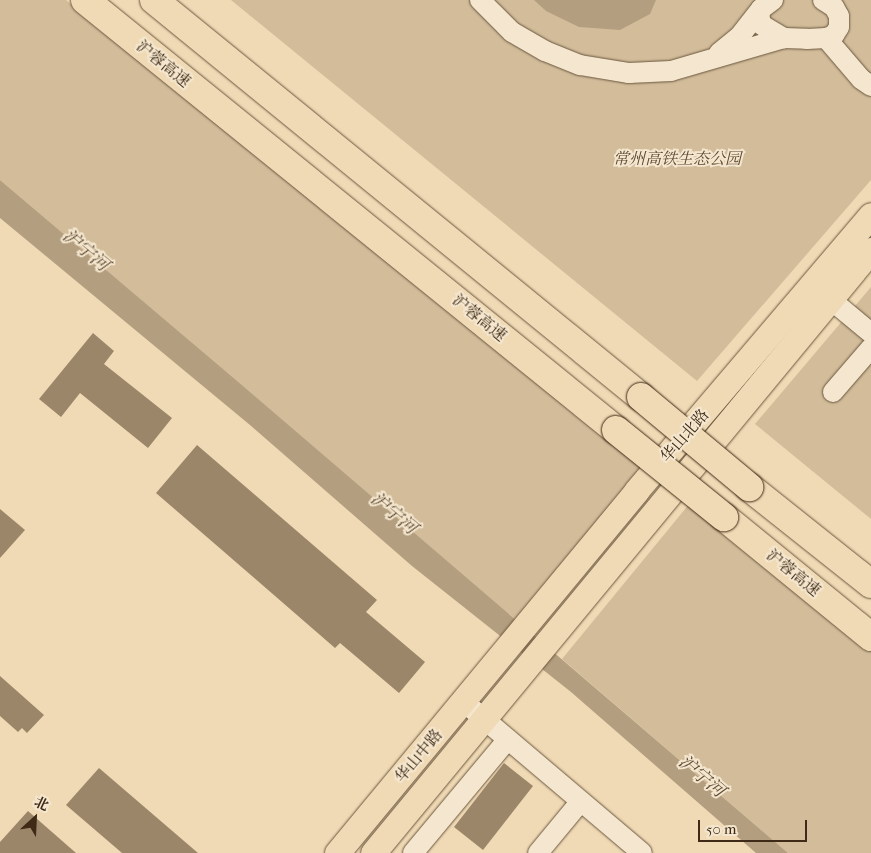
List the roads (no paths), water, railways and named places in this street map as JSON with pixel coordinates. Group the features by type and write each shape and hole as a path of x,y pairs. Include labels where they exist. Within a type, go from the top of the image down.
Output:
{"highway":[{"name":"沪蓉高速","path":"85,0 871,637"},
{"path":"154,0 871,584"}],"main road":[{"name":"华山北路","path":"500,658 871,215"},
{"name":"华山北路","path":"520,678 871,250"},
{"name":"华山中路","path":"337,853 500,658"},
{"name":"华山中路","path":"373,853 520,678"}],"lane":[{"path":"480,0 512,32 545,51 580,65 630,74 671,71 716,56 784,38 826,38 834,35 839,27 839,16 833,2"},
{"path":"716,56 734,41 759,10 784,38"},
{"path":"826,38 861,79 871,86"},
{"path":"830,299 871,334"},
{"path":"832,392 871,348"},
{"path":"464,702 642,853"},
{"path":"413,853 508,739"},
{"path":"538,853 581,801"}],"park label":[{"name":"常州高铁生态公园","path":"677,159"}],"water label":[{"name":"沪宁河","path":"85,251"},
{"name":"沪宁河","path":"393,514"},
{"name":"沪宁河","path":"701,777"}]}
